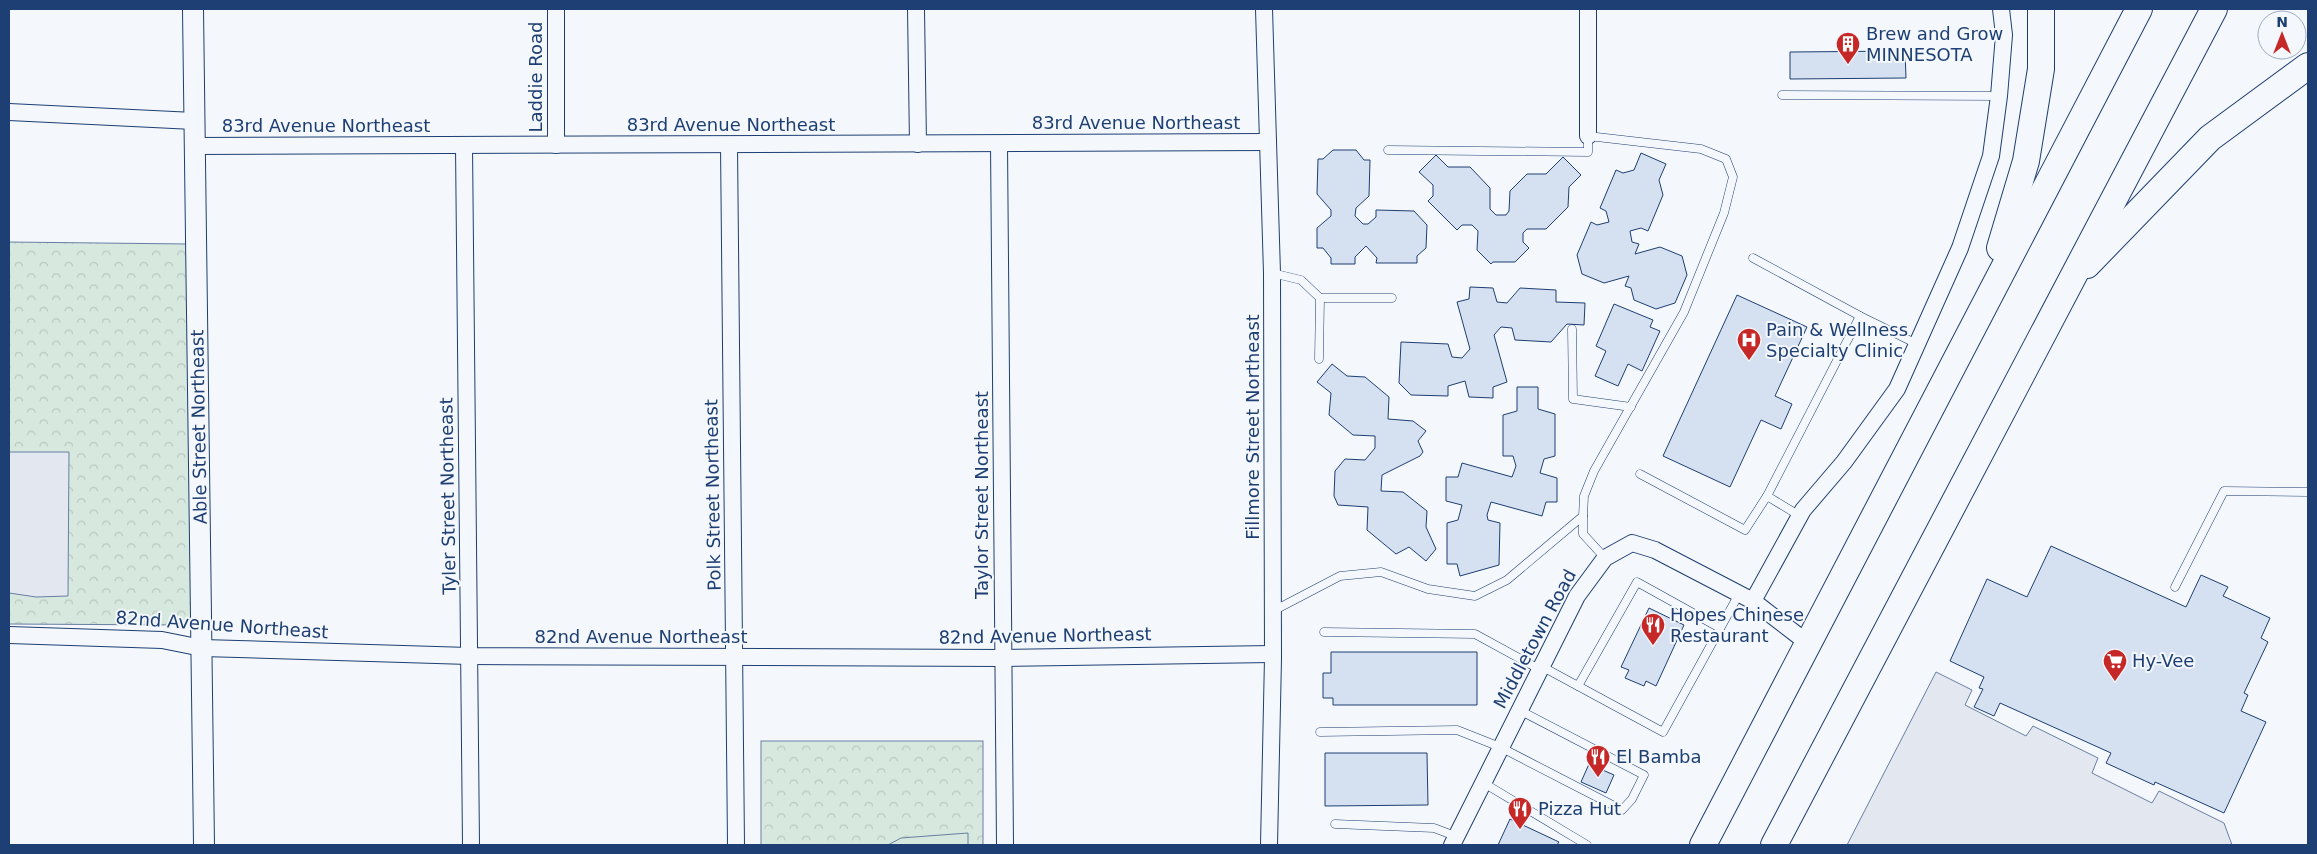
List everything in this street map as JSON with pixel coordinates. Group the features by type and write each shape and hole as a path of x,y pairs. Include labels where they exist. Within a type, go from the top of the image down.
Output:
{"highway":[{"path":"1982,308 2026,161 2041,69 2041,9"},
{"path":"1702,845 1809,644 2139,9"},
{"path":"1774,845 2067,285 2214,9"},
{"path":"2067,285 2210,138 2308,66"}],"street":[{"name":"Able Street Northeast","path":"193,9 204,845"},
{"name":"Laddie Road","path":"556,9 556,145"},
{"path":"916,9 918,144"},
{"name":"Fillmore Street Northeast","path":"1264,9 1272,274 1274,654 1269,845"},
{"path":"1588,9 1588,136"},
{"path":"1746,597 1800,516 1844,462 1897,388 1960,248 1991,156 1999,96 2004,35 2001,9"},
{"path":"9,112 194,121"},
{"name":"83rd Avenue Northeast","path":"195,146 1268,142"},
{"name":"Taylor Street Northeast","path":"999,144 1005,845"},
{"name":"Polk Street Northeast","path":"729,145 736,845"},
{"name":"Tyler Street Northeast","path":"464,146 471,845"},
{"name":"Middletown Road","path":"1453,841 1577,596 1604,558 1632,543 1655,550 1746,597 1809,644"},
{"name":"82nd Avenue Northeast","path":"9,634 162,640 202,648 469,656 1003,658 1274,654"}],"lane":[{"path":"1782,95 1999,96"},
{"path":"1388,150 1588,152 1588,136 1701,148 1726,159 1733,177 1724,213 1684,312 1594,471 1584,496 1583,534 1604,558"},
{"path":"1753,258 1860,316 1917,344"},
{"path":"1272,274 1300,280 1320,298 1392,298"},
{"path":"1319,359 1320,298"},
{"path":"1640,474 1745,530 1767,496 1860,316"},
{"path":"1572,329 1572,399 1631,407"},
{"path":"2175,587 2224,491 2308,492"},
{"path":"1767,496 1800,516"},
{"path":"1273,612 1340,576 1381,572 1428,589 1475,596 1507,580 1583,516"},
{"path":"1578,686 1637,582 1720,628"},
{"path":"1324,632 1475,634 1663,732 1720,628 1746,597"},
{"path":"1320,732 1457,730 1500,748 1622,810 1632,799 1644,775 1519,710"},
{"path":"1482,782 1587,845"},
{"path":"1335,824 1434,828 1453,841"}],"green space":[{"path":"9,242 189,244 194,614 180,625 9,624"},
{"path":"761,741 983,741 983,845 761,845"},
{"path":"968,833 968,845 888,845 901,838"}],"shaded area":[{"path":"9,452 69,452 68,596 36,597 9,593"},
{"path":"1936,672 1972,690 1965,705 2026,736 2033,726 2098,758 2092,773 2152,803 2159,791 2224,823 2232,845 1847,845"}],"building":[{"name":"Brew and Grow MINNESOTA","path":"1905,51 1906,78 1790,79 1790,52"},
{"path":"1333,150 1356,150 1364,160 1370,160 1369,196 1356,208 1355,216 1363,224 1368,224 1376,217 1376,210 1414,211 1427,225 1426,248 1417,256 1417,263 1376,263 1377,258 1366,246 1355,257 1355,264 1331,264 1331,258 1323,248 1317,248 1317,228 1331,216 1331,210 1317,194 1318,159 1323,159"},
{"path":"1641,153 1666,164 1659,180 1663,195 1648,231 1641,228 1630,231 1632,242 1639,244 1635,254 1660,247 1682,256 1687,275 1675,303 1656,309 1634,300 1631,288 1625,286 1629,276 1604,283 1582,274 1577,255 1591,222 1597,225 1609,222 1606,211 1600,208 1616,170 1623,173 1634,170"},
{"path":"1436,155 1448,167 1470,167 1490,188 1490,209 1496,215 1506,215 1509,211 1510,191 1527,174 1546,174 1563,157 1581,175 1569,187 1568,207 1546,229 1527,229 1523,233 1523,242 1529,248 1515,262 1493,262 1491,264 1477,250 1478,231 1472,225 1462,225 1457,230 1428,201 1433,196 1433,185 1419,172"},
{"path":"1470,287 1493,288 1497,302 1507,303 1520,288 1556,290 1556,302 1585,303 1584,325 1567,324 1551,342 1515,340 1512,328 1501,327 1494,335 1507,382 1493,387 1493,398 1469,397 1465,381 1448,386 1448,396 1411,395 1399,383 1401,342 1448,344 1452,357 1462,358 1470,349 1457,302 1469,299"},
{"name":"Pain & Wellness Specialty Clinic","path":"1737,295 1807,327 1775,396 1792,404 1781,429 1761,420 1730,487 1663,456"},
{"path":"1614,304 1653,320 1650,327 1660,331 1642,371 1628,364 1618,386 1595,376 1606,351 1596,346"},
{"path":"1332,364 1347,376 1365,377 1389,397 1388,419 1413,421 1426,431 1418,441 1423,452 1420,456 1382,475 1381,491 1403,492 1427,511 1426,527 1436,549 1426,561 1409,547 1396,554 1367,530 1368,507 1338,505 1334,496 1335,471 1345,459 1365,460 1375,448 1375,436 1353,435 1329,415 1331,393 1317,382"},
{"path":"1517,387 1538,387 1538,409 1555,414 1555,456 1544,459 1540,473 1557,478 1557,502 1546,502 1542,516 1491,502 1487,515 1488,520 1500,523 1499,565 1460,576 1457,564 1447,564 1447,523 1458,520 1462,505 1446,501 1446,477 1458,477 1462,463 1512,477 1516,466 1513,456 1503,456 1503,415 1517,411"},
{"name":"Hy-Vee","path":"2051,546 2186,607 2201,575 2228,587 2223,596 2270,618 2261,638 2268,642 2244,693 2248,695 2241,711 2266,722 2224,813 2155,782 2154,785 2106,763 2111,753 2000,703 1994,716 1974,707 1983,689 1979,688 1984,677 1950,661 1987,579 2027,597"},
{"name":"Hopes Chinese Restaurant","path":"1649,608 1684,625 1656,686 1646,681 1644,686 1625,678 1629,670 1621,667"},
{"path":"1331,652 1477,652 1477,705 1333,705 1333,698 1323,698 1323,673 1331,673"},
{"path":"1325,753 1427,753 1428,805 1325,806"},
{"name":"El Bamba","path":"1589,764 1614,775 1606,793 1581,782"},
{"name":"Pizza Hut","path":"1510,819 1559,842 1557,845 1498,845"}],"place":[{"name":"Brew and Grow MINNESOTA","path":"1848,65"},
{"name":"Pain & Wellness Specialty Clinic","path":"1749,361"},
{"name":"Hopes Chinese Restaurant","path":"1653,646"},
{"name":"Hy-Vee","path":"2115,682"},
{"name":"El Bamba","path":"1598,778"},
{"name":"Pizza Hut","path":"1520,830"}]}
